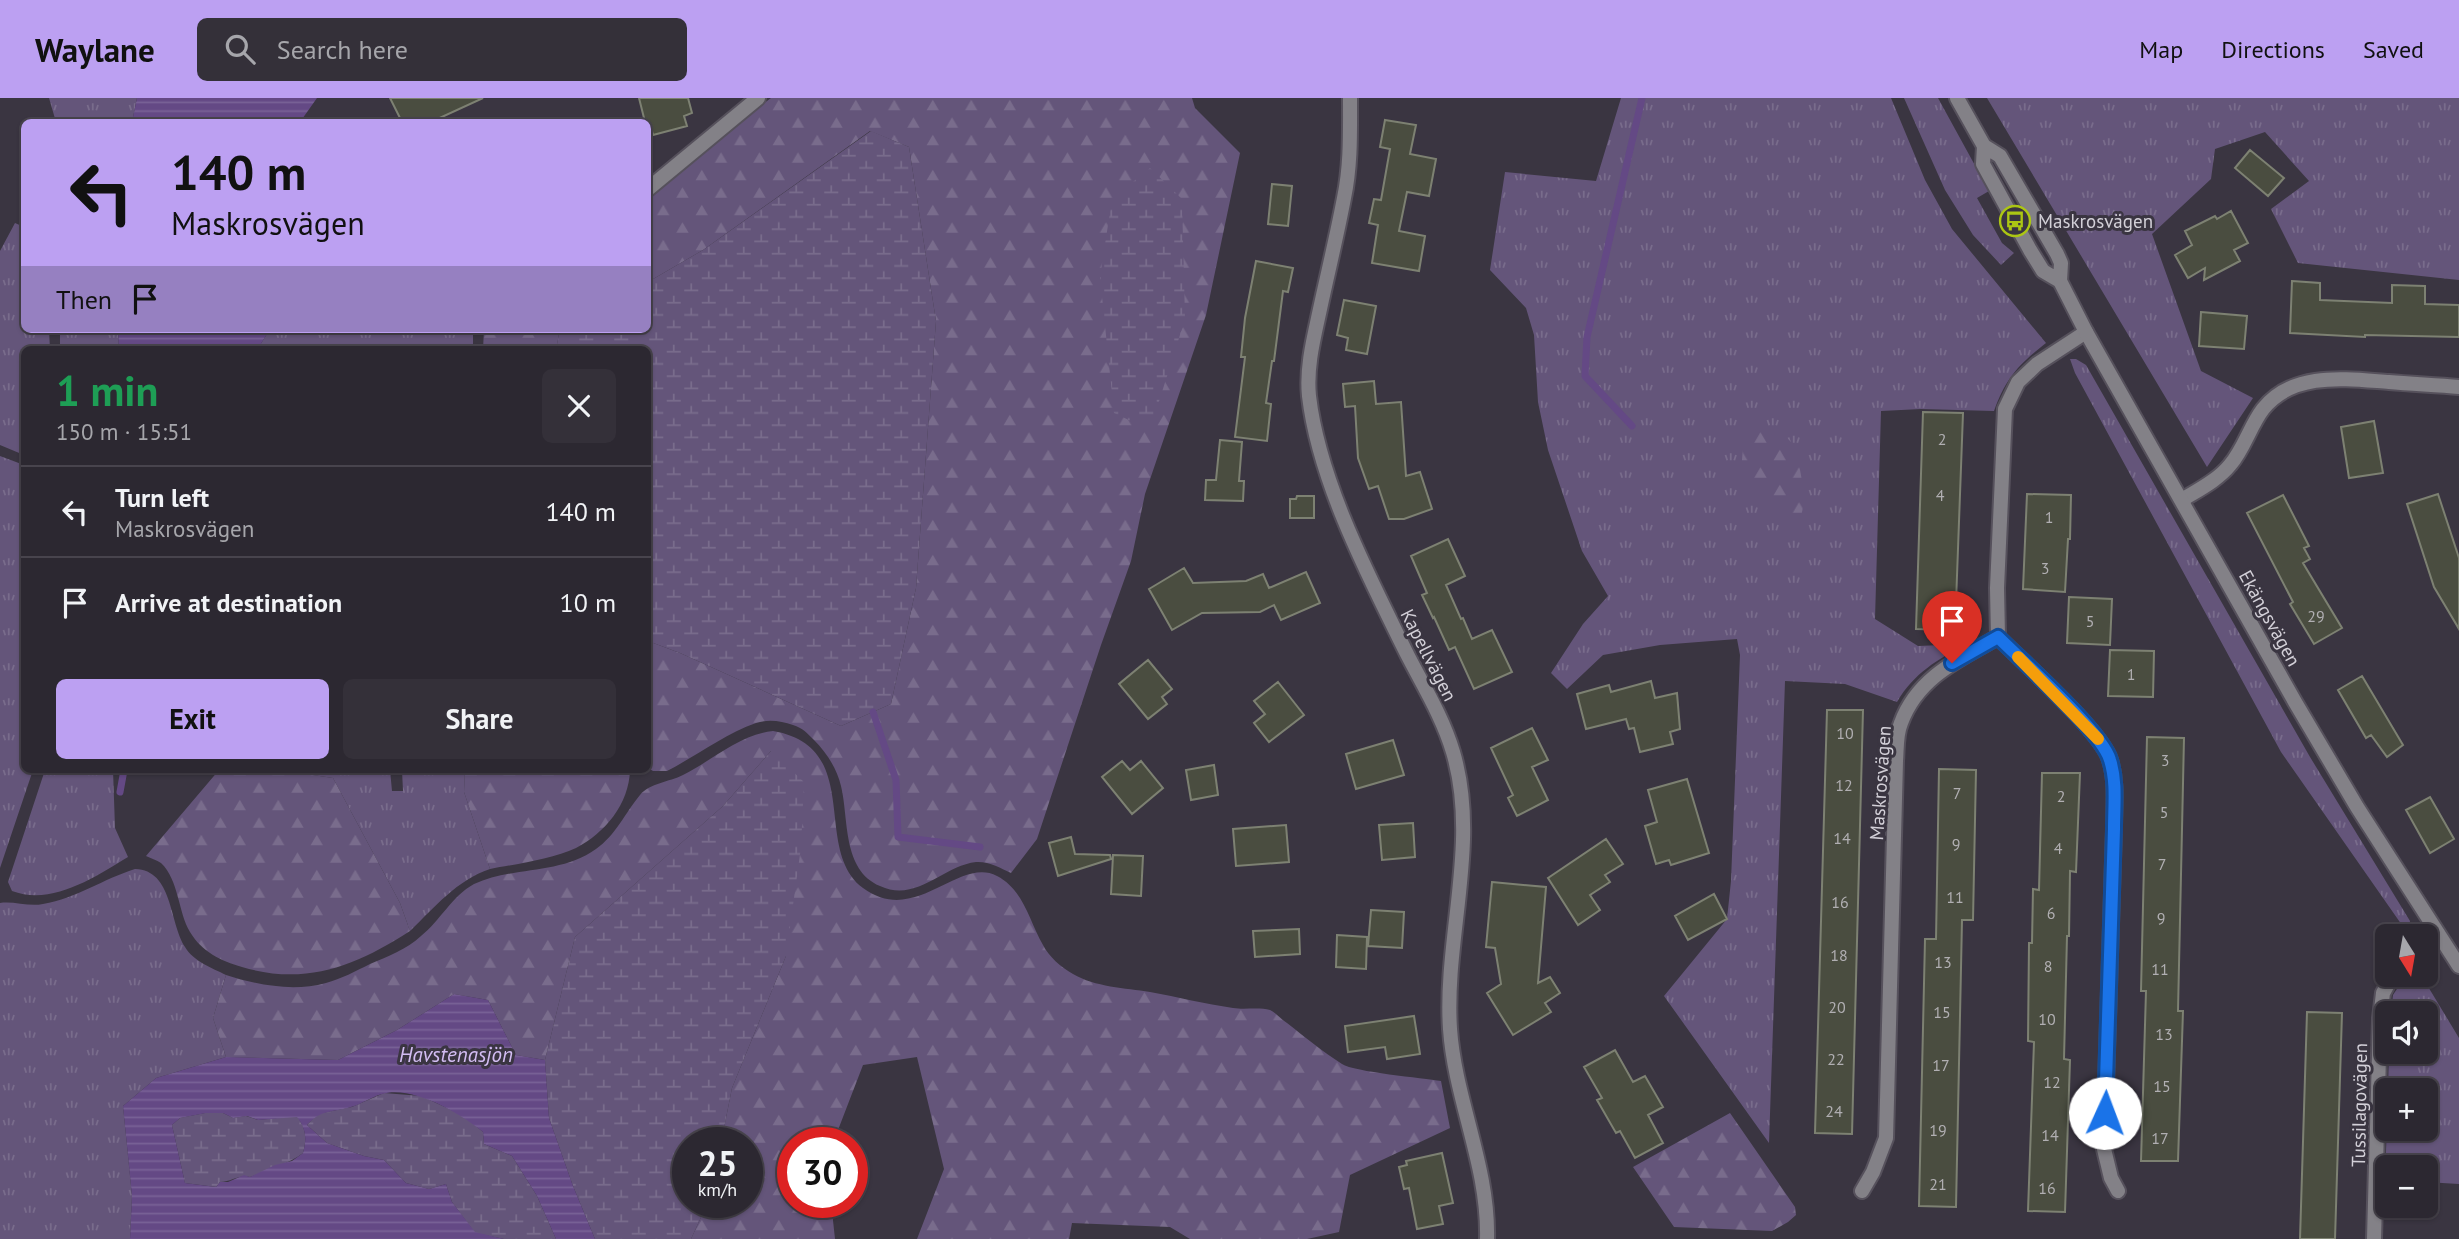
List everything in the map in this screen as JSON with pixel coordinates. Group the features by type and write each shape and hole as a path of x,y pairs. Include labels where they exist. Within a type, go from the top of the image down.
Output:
{"street":[{"path":"651,187 758,98"},
{"name":"Kapellvägen","path":"1350,98 1350,145 1345,195 1317,323 1308,373 1308,395 1322,455 1348,527 1385,611 1442,723 1460,779 1463,834 1451,976 1450,1026 1459,1089 1482,1182 1487,1239"},
{"name":"Ekängsvägen","path":"1957,98 1984,146 2000,156 2057,254 2061,263 2060,281 2086,332 2424,924"},
{"path":"2086,332 2037,364 2018,382 2005,409 1997,592 1998,637 2098,738 2110,758 2114,786 2114,829 2104,1149 2111,1178 2118,1191"},
{"path":"2182,500 2232,464 2263,409 2292,387 2313,381 2339,379 2459,387"},
{"name":"Maskrosvägen","path":"1862,1191 1873,1172 1886,1138 1899,725 1917,691 1952,663 1998,637"},
{"name":"Ekängsvägen","path":"2438,944 2459,966"},
{"name":"Tussilagovägen","path":"2374,1239 2380,1018 2386,987"}],"green space":[{"path":"49,98 137,98 133,119 55,119"},
{"path":"771,98 1192,98 1195,108 1240,153 1206,315 1145,494 1131,561 1037,839 1011,873 990,864 976,862 906,890 880,886 868,878 853,856 841,786 834,767 809,735 788,724 770,721 756,723 667,771 651,770 651,642 841,726 891,704 916,588 936,321 909,147 870,131 703,250 651,280 651,195"},
{"path":"1621,98 1891,98 1925,180 1952,229 2046,343 2014,373 1994,411 1881,411 1875,619 1918,646 1966,644 1919,675 1897,702 1845,684 1785,681 1769,1143 1664,996 1727,919 1731,881 1740,655 1737,639 1660,645 1603,655 1567,689 1551,673 1583,624 1608,596 1582,551 1548,450 1538,402 1534,335 1526,308 1490,270 1505,172 1596,181"},
{"path":"1904,98 1938,98 1989,191 1977,198 2002,243 2014,253 2001,265 1973,235 1945,190"},
{"path":"1987,98 2459,98 2459,280 2298,263 2271,209 2309,181 2265,132 2215,149 2211,179 2152,234 2201,371 2253,398 2207,467"},
{"path":"871,131 909,147 936,321 916,588 891,704 841,726 651,642 651,346 557,346 559,333 651,333 651,280 703,250"},
{"path":"1150,168 1182,199 1185,319 1150,430 1114,413 1100,277 1112,199"},
{"path":"15,223 21,226 21,333 49,333 50,346 21,346 21,454 0,445 0,251"},
{"path":"60,333 118,333 119,346 60,346"},
{"path":"268,333 473,333 473,346 259,346"},
{"path":"484,333 559,333 557,346 483,346"},
{"path":"2070,359 2076,359 2086,365 2310,757 2410,924 2401,924 2281,752 2075,373"},
{"path":"1777,428 1796,447 1805,498 1799,526 1768,502 1741,472 1744,435"},
{"path":"0,456 21,464 21,773 32,773 0,868"},
{"path":"773,731 801,741 819,757 828,777 840,849 848,871 863,888 882,898 901,900 918,896 967,875 982,872 997,876 1014,889 1020,898 1049,954 1073,974 1110,986 1233,1008 1270,1010 1349,1067 1441,1081 1450,1128 1350,1175 1339,1232 1307,1239 1190,1239 1170,1227 1072,1223 1069,1239 917,1239 944,1169 917,1057 863,1065 839,1127 777,1127 777,1218 833,1218 835,1239 691,1239 701,1218 763,1218 763,1127 724,1127 732,1088 786,956 771,751 723,806 575,937 545,1060 516,1055 488,1000 454,994 397,1030 338,1060 226,1057 213,1018 226,975 250,982 301,987 314,986 348,975 415,941 459,895 474,884 489,878 567,863 596,849 620,824 644,791 683,775 726,749 761,733"},
{"path":"771,751 804,782 801,847 786,956 732,1088 724,1127 672,1127 672,1218 701,1218 691,1239 595,1239 549,1118 545,1060 575,937 723,806"},
{"path":"44,773 113,773 115,828 128,857 87,881 58,892 27,895 12,891 8,882"},
{"path":"216,773 299,773 333,778 400,903 410,931 370,954 330,969 288,974 242,967 213,955 195,939 186,924 167,870 161,863 146,856"},
{"path":"299,773 390,773 392,791 403,791 402,773 465,773 464,792 490,869 457,887 410,931 400,903 333,778"},
{"path":"465,773 630,773 625,794 614,816 587,842 557,855 490,869 464,792"},
{"path":"135,869 157,878 188,952 203,964 226,975 213,1018 226,1057 156,1078 123,1106 132,1196 130,1239 0,1239 0,903 38,905 55,901"},
{"path":"2398,987 2428,987 2437,1001 2392,1001"},
{"path":"2438,1003 2459,1038 2459,1184 2438,1183 2438,1155 2386,1155 2386,1141 2438,1141 2438,1078 2388,1078 2389,1064 2438,1064"},
{"path":"384,1093 421,1096 464,1116 483,1132 484,1144 512,1156 537,1196 556,1239 504,1239 475,1233 452,1202 446,1184 429,1189 406,1183 384,1160 327,1143 307,1125 317,1114 352,1107"},
{"path":"223,1113 233,1118 246,1116 258,1120 297,1116 305,1134 303,1153 271,1169 250,1177 220,1182 216,1187 185,1183 172,1125 180,1118"},
{"path":"1730,1113 1795,1207 1796,1215 1772,1231 1674,1227 1633,1167"}],"water":[{"path":"137,98 317,98 302,119 133,119"},
{"path":"118,333 268,333 259,346 119,346"},
{"name":"Havstenasjön","path":"454,994 488,1000 516,1055 545,1060 549,1118 595,1239 556,1239 537,1196 512,1156 484,1144 483,1132 449,1109 421,1097 394,1092 322,1114 307,1125 327,1143 384,1160 406,1183 429,1189 446,1184 452,1202 475,1232 504,1239 130,1239 132,1196 123,1106 156,1078 226,1057 338,1060 397,1030","holes":["223,1113 233,1118 247,1116 258,1120 297,1117 305,1134 303,1153 292,1161 275,1165 250,1177 244,1175 228,1182 220,1182 216,1187 185,1183 172,1125 180,1118"]}],"building":[{"path":"390,98 483,98 438,119 400,119"},
{"path":"639,98 688,98 692,113 684,116 687,126 653,135 651,119 644,119"},
{"path":"1385,120 1416,125 1410,154 1436,159 1429,196 1407,192 1399,231 1425,236 1419,271 1372,263 1378,225 1369,223 1374,199 1381,200 1390,149 1380,147"},
{"path":"2250,150 2284,178 2268,196 2235,168"},
{"path":"1272,184 1292,186 1288,226 1268,224"},
{"path":"2231,211 2248,243 2234,250 2240,261 2204,280 2205,268 2188,278 2175,255 2192,245 2185,231"},
{"path":"1256,261 1293,268 1288,292 1283,291 1272,361 1266,403 1271,404 1267,441 1235,437 1245,357 1241,357 1245,318"},
{"path":"2292,281 2320,283 2320,300 2392,303 2392,285 2425,286 2425,304 2459,305 2459,337 2365,337 2290,333"},
{"path":"1344,300 1376,306 1367,354 1346,350 1348,338 1337,335"},
{"path":"2201,312 2247,316 2244,349 2199,346"},
{"path":"1374,381 1376,404 1401,402 1406,476 1420,472 1432,509 1404,519 1389,519 1378,486 1369,489 1358,458 1355,406 1345,407 1343,384"},
{"path":"1923,412 1963,413 1955,630 1916,629"},
{"path":"2374,421 2383,473 2349,478 2341,427"},
{"path":"1220,440 1242,442 1239,481 1244,481 1243,501 1205,500 1206,480 1216,480"},
{"path":"2027,494 2071,495 2065,592 2023,589"},
{"path":"2438,494 2459,558 2459,629 2434,587 2407,504"},
{"path":"2283,495 2309,546 2304,548 2310,559 2303,563 2342,628 2314,644 2290,604 2293,602 2247,513"},
{"path":"1297,496 1314,496 1314,518 1290,518 1290,499 1296,499"},
{"path":"1448,539 1465,576 1446,585 1461,619 1463,618 1472,639 1492,630 1512,672 1474,689 1455,647 1449,650 1422,595 1427,593 1411,556"},
{"path":"1184,568 1193,583 1246,581 1263,574 1269,588 1306,572 1320,603 1281,620 1274,605 1260,612 1202,613 1172,630 1149,589"},
{"path":"2069,597 2112,599 2110,645 2067,643"},
{"path":"2110,650 2154,651 2153,697 2108,696"},
{"path":"1148,660 1172,689 1162,697 1167,704 1148,719 1119,684"},
{"path":"2362,676 2403,745 2387,757 2371,735 2366,738 2338,690"},
{"path":"1651,681 1655,698 1677,693 1680,729 1670,732 1673,744 1640,752 1634,728 1629,729 1626,719 1586,729 1577,694 1609,685 1611,692"},
{"path":"1278,682 1304,715 1269,742 1254,723 1265,714 1254,701"},
{"path":"1827,710 1863,710 1852,1134 1815,1133"},
{"path":"1532,728 1548,760 1532,767 1548,800 1517,816 1508,798 1513,795 1491,748"},
{"path":"2147,737 2184,738 2178,1011 2183,1011 2178,1161 2141,1161 2146,991 2141,991"},
{"path":"1393,740 1404,775 1356,789 1346,754"},
{"path":"1122,761 1130,770 1141,761 1163,788 1132,814 1102,777"},
{"path":"1214,765 1218,795 1191,800 1186,770"},
{"path":"1939,769 1976,770 1973,920 1962,920 1956,1207 1919,1206 1925,939 1936,939"},
{"path":"2042,773 2080,773 2076,872 2070,871 2067,936 2064,1059 2070,1060 2065,1212 2028,1211 2034,1042 2028,1041 2029,943 2032,943 2033,889 2039,890"},
{"path":"1687,779 1709,853 1671,865 1669,860 1656,864 1645,826 1657,822 1648,790"},
{"path":"2430,797 2454,839 2430,853 2406,810"},
{"path":"1413,823 1415,857 1382,860 1379,825"},
{"path":"1286,825 1289,862 1236,866 1233,829"},
{"path":"1071,837 1075,854 1110,855 1111,859 1058,876 1049,843"},
{"path":"1606,839 1623,864 1605,875 1610,882 1590,895 1600,910 1578,925 1548,878"},
{"path":"1113,855 1143,856 1141,896 1111,894"},
{"path":"1492,882 1546,887 1538,983 1550,977 1560,993 1545,1003 1551,1012 1513,1035 1487,993 1501,984 1495,948 1486,947"},
{"path":"1714,894 1727,919 1688,940 1675,916"},
{"path":"1371,910 1404,912 1402,948 1368,946"},
{"path":"1299,929 1300,954 1255,957 1253,931"},
{"path":"1337,935 1367,937 1366,969 1336,967"},
{"path":"2307,1012 2342,1013 2335,1239 2300,1239"},
{"path":"1414,1016 1420,1054 1387,1059 1385,1047 1348,1052 1345,1026"},
{"path":"1615,1050 1633,1082 1645,1076 1663,1107 1648,1115 1663,1143 1635,1158 1620,1131 1616,1133 1597,1100 1602,1098 1584,1067"},
{"path":"1442,1153 1453,1203 1439,1206 1443,1224 1417,1229 1409,1188 1404,1189 1399,1167 1407,1165 1406,1161"}],"waterway":[{"path":"1632,426 1585,376 1587,337 1642,98"},
{"path":"873,712 896,780 898,837 980,847"},
{"path":"120,792 123,773"}],"slow traffic":[{"path":"2018,657 2098,739"}],"place":[{"name":"Maskrosvägen","path":"2015,221"}],"route":[{"path":"1952,663 1998,637 2098,738 2110,758 2114,786 2114,829 2105,1113"}]}
